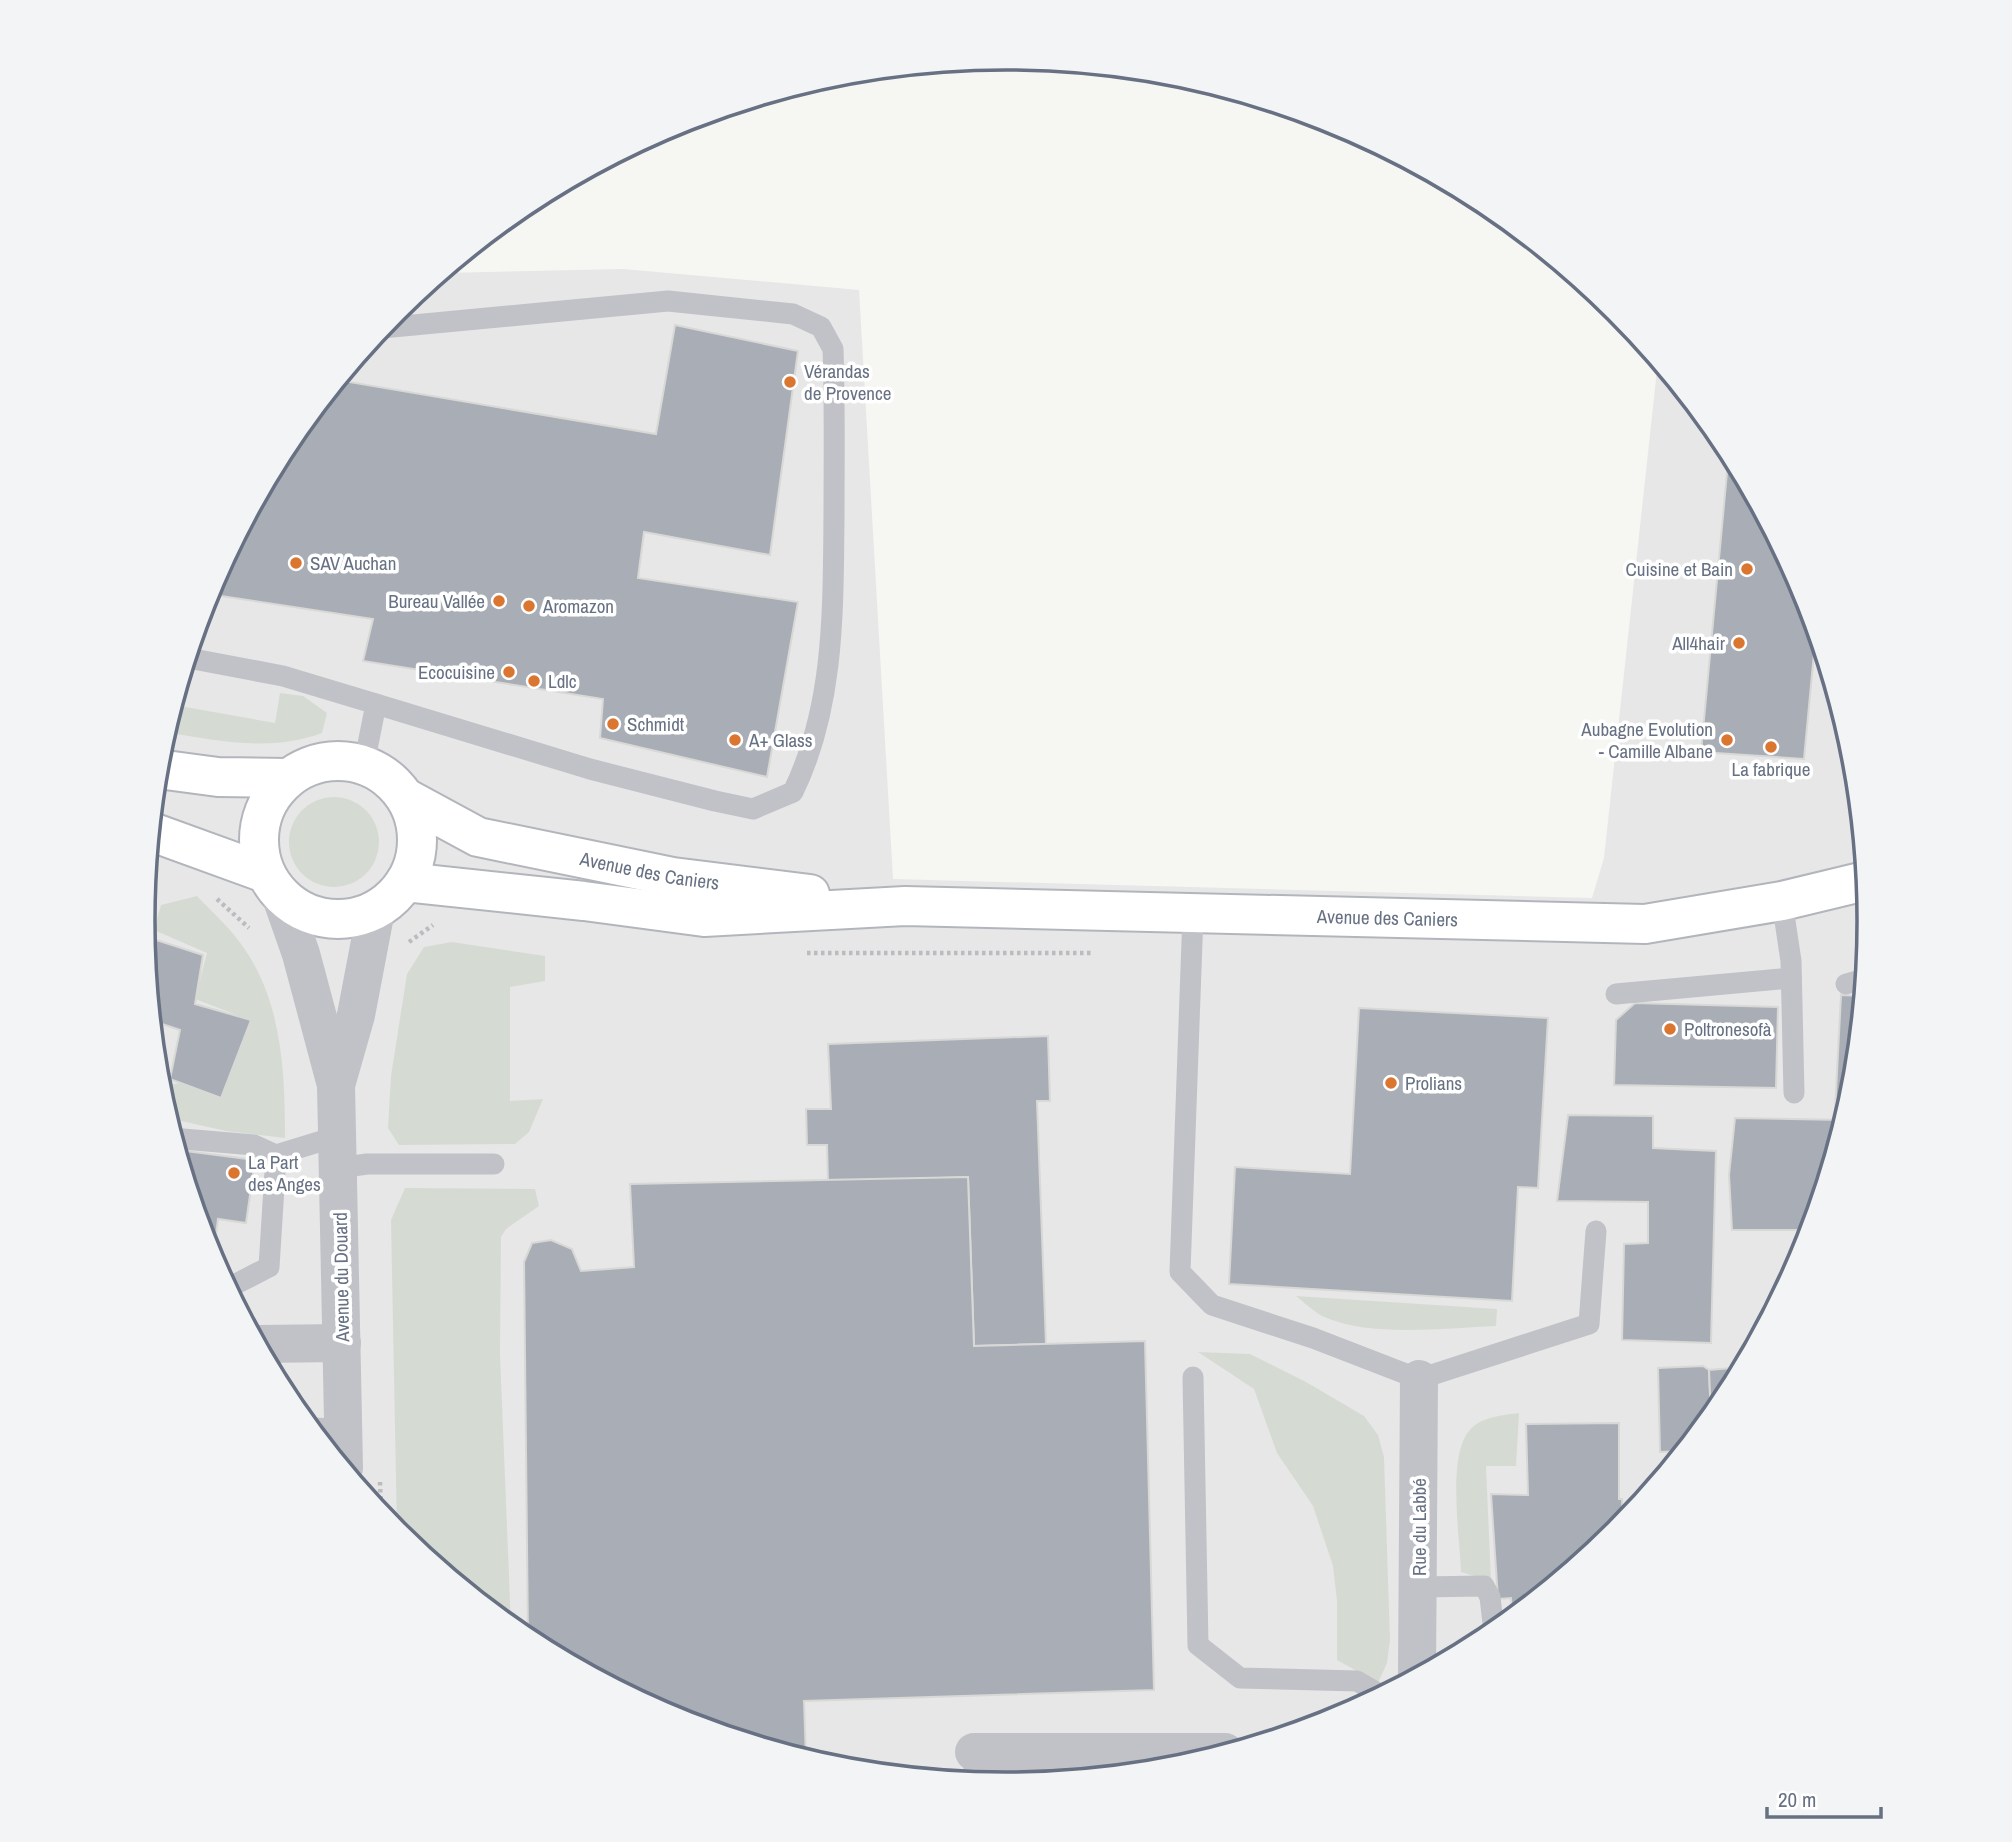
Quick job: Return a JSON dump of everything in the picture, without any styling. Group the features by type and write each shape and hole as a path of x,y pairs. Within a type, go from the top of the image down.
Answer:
{"street":[{"path":"160,835 272,884 295,907 325,919 351,918 376,910 405,883 414,862 417,841 415,819 406,798 388,778 364,764 337,760 310,764 286,778 270,798 260,822 258,848 272,884"},
{"path":"169,770 218,776 286,778"},
{"name":"Avenue des Caniers","path":"406,798 478,838 673,877 905,906"},
{"name":"Avenue des Caniers","path":"405,883 584,901 704,918 905,906 1645,924 1782,901 1856,883"},
{"name":"Avenue du Douard","path":"272,884 301,954 336,1085 342,1343 327,1429"},
{"name":"Avenue du Douard","path":"336,1085 356,1015 376,910"},
{"path":"268,1344 342,1343"},
{"name":"Rue du Labbé","path":"1417,1666 1419,1379"},
{"path":"974,1766 1178,1755"}],"lane":[{"path":"196,660 283,676 590,769 753,809 793,792 821,720 833,609 833,362 832,349 821,327 793,314 668,301 397,327"},
{"path":"364,764 376,704"},
{"path":"1782,901 1791,978 1794,1093"},
{"path":"1193,914 1180,1272 1212,1305 1313,1338 1419,1379 1589,1324 1596,1230"},
{"path":"1616,994 1791,978"},
{"path":"184,1139 254,1145 276,1155 338,1152 367,1164 494,1164"},
{"path":"237,1283 269,1267 276,1155"},
{"path":"1193,1377 1198,1645 1240,1678 1357,1681 1371,1689"},
{"path":"1419,1587 1483,1586 1490,1597 1493,1619"}],"path":[{"path":"402,952 407,943 430,925 443,924"},
{"path":"797,953 1096,953"},
{"path":"380,1479 381,1498"}],"shaded area":[{"path":"623,269 859,290 893,879 1592,898 1604,858 1657,373 1714,448 1743,496 1792,595 1812,647 1841,755 1850,810 1857,921 1855,977 1841,1087 1828,1141 1812,1195 1769,1297 1714,1394 1681,1439 1608,1523 1567,1561 1479,1629 1432,1658 1332,1707 1280,1727 1172,1756 1117,1765 1006,1772 950,1770 840,1756 786,1743 732,1727 630,1684 533,1629 488,1596 404,1523 366,1482 298,1394 269,1346 220,1247 200,1195 171,1087 162,1032 155,921 157,865 171,755 184,701 200,647 243,545 298,448 331,403 404,319 455,273"},
{"path":"280,693 303,696 327,713 322,733 283,742 244,743 176,734 183,707 275,723"},
{"path":"334,797 351,800 366,810 376,825 379,842 376,859 366,874 351,884 334,887 317,884 302,874 292,859 289,842 292,825 302,810 317,800"},
{"path":"197,896 238,940 253,962 264,985 278,1034 284,1086 285,1138 226,1131 179,1120 171,1085 180,1083 221,1098 250,1020 195,999 207,953 155,931 161,905"},
{"path":"452,942 545,956 545,981 510,987 510,1101 543,1099 529,1132 515,1144 399,1145 388,1128 391,1076 407,974 424,947"},
{"path":"405,1188 535,1189 539,1206 506,1229 501,1237 500,1354 510,1612 445,1561 397,1515 391,1220"},
{"path":"1296,1296 1497,1309 1496,1326 1430,1330 1362,1327 1322,1316"},
{"path":"1198,1352 1250,1354 1306,1382 1364,1416 1378,1435 1384,1457 1390,1640 1387,1663 1378,1683 1337,1660 1337,1601 1333,1566 1313,1506 1277,1453 1254,1389"},
{"path":"1519,1413 1516,1466 1486,1466 1491,1581 1461,1572 1456,1498 1458,1459 1462,1443 1474,1426 1492,1418"}],"building":[{"path":"675,325 798,351 770,555 644,532 638,578 798,602 767,777 600,738 603,699 363,661 373,619 220,596 269,495 298,448 348,382 656,434"},
{"path":"1727,470 1769,545 1792,595 1814,654 1804,759 1701,752"},
{"path":"156,940 203,955 195,1004 251,1020 221,1098 170,1079 180,1030 161,1024"},
{"path":"1841,995 1853,996 1850,1032 1835,1111"},
{"path":"1635,1003 1778,1007 1776,1088 1614,1085 1616,1020"},
{"path":"1359,1008 1548,1018 1538,1188 1518,1187 1512,1301 1229,1284 1235,1167 1350,1174"},
{"path":"1048,1036 1050,1101 1037,1101 1046,1344 974,1346 968,1177 828,1182 827,1145 807,1145 806,1109 831,1109 828,1044"},
{"path":"1568,1115 1653,1116 1653,1148 1716,1151 1711,1343 1622,1340 1624,1244 1648,1243 1648,1202 1557,1201"},
{"path":"1735,1118 1833,1120 1812,1195 1799,1230 1732,1230 1729,1175"},
{"path":"187,1151 255,1160 246,1223 218,1219 216,1236"},
{"path":"968,1177 974,1346 1145,1341 1154,1690 804,1701 806,1748 732,1727 680,1707 580,1658 528,1625 524,1262 532,1243 551,1240 572,1249 581,1271 634,1267 630,1184"},
{"path":"1703,1366 1709,1370 1710,1399 1671,1452 1660,1452 1658,1368"},
{"path":"1730,1368 1710,1399 1709,1370"},
{"path":"1619,1423 1619,1499 1622,1499 1622,1508 1567,1561 1511,1605 1511,1598 1498,1599 1491,1494 1528,1495 1526,1424"}],"place":[{"name":"Vérandas de Provence","path":"790,382"},
{"name":"SAV Auchan","path":"296,563"},
{"name":"Cuisine et Bain","path":"1747,569"},
{"name":"Bureau Vallée","path":"499,601"},
{"name":"Aromazon","path":"529,606"},
{"name":"All4hair","path":"1739,643"},
{"name":"Ecocuisine","path":"509,672"},
{"name":"Ldlc","path":"534,681"},
{"name":"Schmidt","path":"613,724"},
{"name":"A+ Glass","path":"735,740"},
{"name":"Aubagne Evolution - Camille Albane","path":"1727,740"},
{"name":"La fabrique","path":"1771,747"},
{"name":"Poltronesofà","path":"1670,1029"},
{"name":"Prolians","path":"1391,1083"},
{"name":"La Part des Anges","path":"234,1173"}]}
